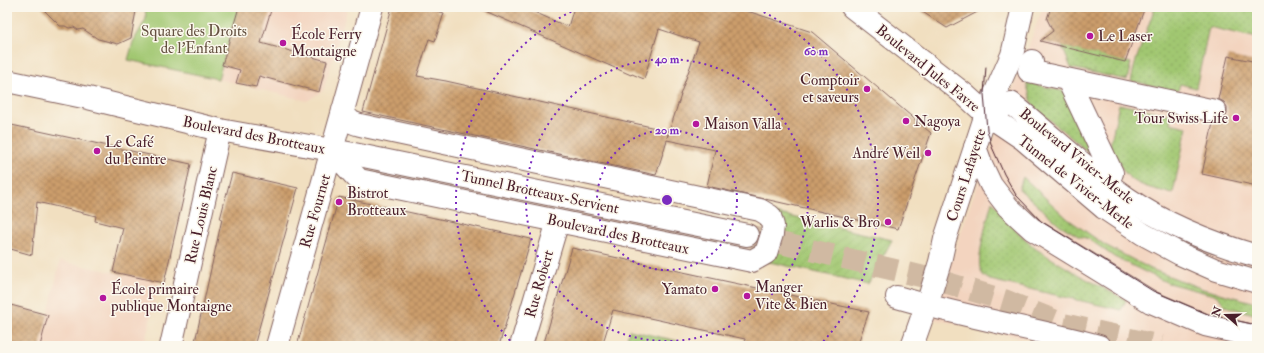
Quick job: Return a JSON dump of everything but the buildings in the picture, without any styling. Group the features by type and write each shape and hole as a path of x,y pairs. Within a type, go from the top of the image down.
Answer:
{"street":[{"name":"Rue Fournet","path":"277,346 372,7"},
{"name":"Boulevard Jules Favre","path":"852,7 964,94 986,114"},
{"name":"Cours Lafayette","path":"912,346 986,114 1012,55 1024,7"},
{"path":"1032,61 1029,71 1215,111"},
{"path":"1068,80 1112,173 1107,183"},
{"name":"Boulevard des Brotteaux","path":"7,81 88,98 220,130 332,150 359,180 752,261 766,254 770,245 773,226 770,216 760,210 369,127 349,120 345,116 343,110"},
{"name":"Boulevard Vivier-Merle","path":"986,114 1011,103 1126,198 1148,211 1213,242 1257,256"},
{"name":"Tunnel de Vivier-Merle","path":"986,114 1023,139 1104,208 1143,234 1180,254 1216,270 1257,282"},
{"name":"Rue Louis Blanc","path":"171,346 220,130"},
{"path":"975,147 991,185 1008,207 1032,230 1151,302 1205,325 1257,337"},
{"name":"Tunnel Brotteaux-Servient","path":"332,150 747,235"},
{"name":"Rue Robert","path":"521,346 558,221"},
{"path":"897,297 1064,342 1099,346"}],"shaded area":[{"name":"École Ferry Montaigne","path":"239,7 348,7 323,91 307,101 218,79"},
{"path":"1043,7 1257,7 1257,346 1061,346 932,319 972,200"},
{"name":"École primaire publique Montaigne","path":"60,261 159,282 144,346 41,346"}],"green space":[{"name":"Square des Droits de l'Enfant","path":"145,7 239,7 218,79 128,60 133,42 146,19"},
{"path":"1155,7 1257,7 1257,38 1209,27 1196,88 1180,84 1178,91 1131,81 1135,63"},
{"path":"1062,46 1131,63 1127,80 1071,68"},
{"path":"1026,82 1066,92 1099,161 1033,106"},
{"path":"1119,104 1172,115 1170,123 1187,127 1173,193 1152,189 1139,184 1127,175 1119,164 1110,146"},
{"path":"1023,177 1068,219 1105,245 1151,269 1203,289 1257,303 1257,315 1225,306 1218,296 1168,283 1114,257 1089,239 1078,236 1060,225 1019,189"},
{"path":"992,201 1016,230 1036,249 1077,274 1126,300 1121,310 990,280 984,276 980,266 981,248"},
{"path":"775,213 892,240 868,284 765,261"},
{"path":"629,330 700,346 625,346"}],"tunnel":[{"path":"747,235 941,281 1004,300 1063,324 1161,346"}],"tram line":[{"path":"986,67 984,94 987,130 992,147 1004,174 1016,195 1042,222 1153,291 1210,315 1257,325"}],"place":[{"name":"Le Laser","path":"1090,36"},
{"name":"École Ferry Montaigne","path":"283,43"},
{"name":"Comptoir et saveurs","path":"867,89"},
{"name":"Tour Swiss Life","path":"1236,118"},
{"name":"Nagoya","path":"906,121"},
{"name":"Maison Valla","path":"696,124"},
{"name":"Le Café du Peintre","path":"97,151"},
{"name":"André Weil","path":"928,153"},
{"name":"Bistrot Brotteaux","path":"339,202"},
{"name":"Warlis & Bro","path":"888,222"},
{"name":"Yamato","path":"715,289"},
{"name":"Manger Vite & Bien","path":"747,296"},
{"name":"École primaire publique Montaigne","path":"103,298"}]}
